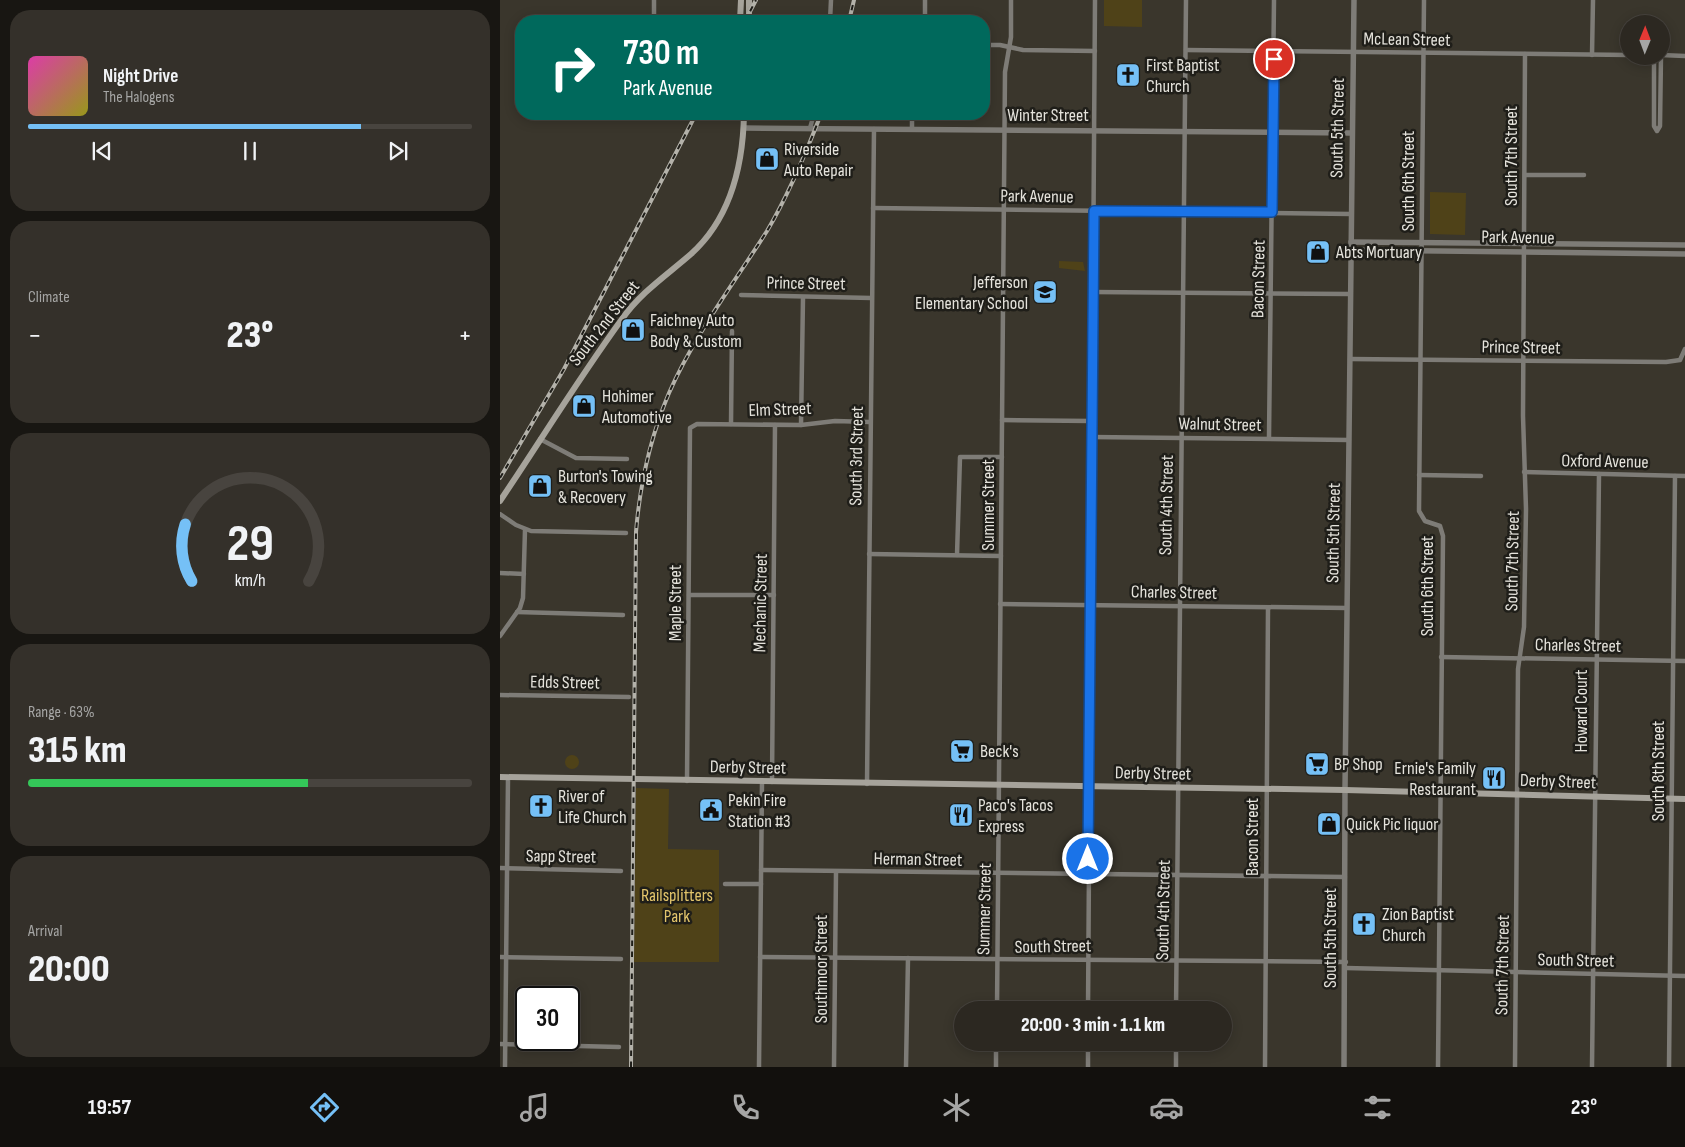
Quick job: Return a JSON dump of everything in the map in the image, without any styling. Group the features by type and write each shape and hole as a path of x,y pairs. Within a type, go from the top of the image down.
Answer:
{"main road":[{"path":"740,15 741,0"},
{"path":"749,0 749,15"},
{"name":"South 2nd Street","path":"500,501 583,373 628,311 644,292 692,253 710,233 727,205 737,179 744,120"},
{"name":"Derby Street","path":"500,778 1345,790 1685,799"}],"street":[{"path":"654,0 654,15"},
{"path":"830,15 831,0"},
{"path":"925,0 925,15"},
{"name":"Summer Street","path":"996,1001 999,873 1004,130 1008,47 1011,37 1011,0"},
{"path":"1088,1001 1095,0"},
{"name":"South 4th Street","path":"1176,1001 1186,0"},
{"name":"Bacon Street","path":"1269,438 1274,0"},
{"name":"South 5th Street","path":"1344,1067 1346,965 1345,790 1354,0"},
{"name":"South 6th Street","path":"1424,0 1420,516 1425,521 1440,526 1442,530 1438,1067"},
{"path":"1592,55 1593,0"},
{"path":"990,46 1022,50 1095,51"},
{"name":"McLean Street","path":"1186,50 1620,55"},
{"name":"South 7th Street","path":"1515,1067 1520,658 1525,617 1526,509 1523,361 1525,54"},
{"path":"1670,56 1685,56"},
{"path":"1654,65 1654,126 1657,131 1660,126 1661,65"},
{"path":"810,128 812,120"},
{"path":"912,120 912,129"},
{"name":"Winter Street","path":"744,128 1184,130 1352,133"},
{"name":"South 3rd Street","path":"867,784 874,129"},
{"path":"1525,175 1584,175"},
{"name":"Park Avenue","path":"873,208 1351,214"},
{"name":"Park Avenue","path":"1351,242 1685,245"},
{"name":"Park Avenue","path":"1351,250 1685,254"},
{"path":"1093,292 1350,294"},
{"name":"Prince Street","path":"741,295 803,298 871,298"},
{"path":"801,425 803,298"},
{"path":"730,424 732,331"},
{"name":"Prince Street","path":"1350,359 1676,362 1680,360 1685,349"},
{"path":"1002,420 1091,421"},
{"name":"Elm Street","path":"691,426 697,424 801,425 835,421 870,422"},
{"name":"Mechanic Street","path":"772,782 775,425"},
{"name":"Maple Street","path":"687,781 691,426"},
{"name":"Walnut Street","path":"1091,437 1349,440"},
{"path":"540,439 576,458 627,459"},
{"path":"957,555 960,457 1002,457"},
{"name":"Oxford Avenue","path":"1524,472 1685,476"},
{"name":"Howard Court","path":"1592,1067 1598,474"},
{"path":"1420,475 1481,476"},
{"name":"South 8th Street","path":"1669,1067 1675,476"},
{"path":"500,514 525,530 626,533"},
{"path":"500,636 517,612 523,598 525,530"},
{"path":"869,554 1001,556"},
{"path":"500,573 524,574"},
{"path":"689,595 774,595"},
{"name":"Charles Street","path":"1000,604 1347,608"},
{"name":"Bacon Street","path":"1265,1067 1268,608"},
{"path":"517,612 624,615"},
{"name":"Charles Street","path":"1441,657 1685,661"},
{"name":"Edds Street","path":"500,695 629,698"},
{"path":"506,1067 503,1044 507,957 508,778"},
{"path":"759,1067 762,782"},
{"name":"Sapp Street","path":"500,868 621,871"},
{"name":"Herman Street","path":"761,870 1345,877"},
{"name":"Southmoor Street","path":"834,1067 836,872"},
{"path":"725,884 761,884"},
{"path":"500,957 621,959"},
{"name":"South Street","path":"760,957 1266,961 1438,970 1685,976"},
{"path":"906,1067 908,958"},
{"path":"503,1044 619,1047"},
{"path":"996,1051 996,1067"},
{"path":"1088,1051 1088,1067"},
{"path":"1176,1051 1176,1067"}],"green space":[{"path":"1104,0 1142,0 1142,27 1104,26"},
{"path":"1430,192 1466,193 1465,235 1430,234"},
{"path":"1059,261 1083,262 1085,271 1059,268"},
{"path":"572,755 577,757 579,762 577,767 572,769 567,767 565,762 567,757"},
{"name":"Railsplitters Park","path":"636,788 669,789 668,849 719,850 719,962 634,962"}],"railway":[{"path":"748,15 756,0"},
{"path":"850,15 854,0"},
{"path":"500,478 564,369 693,120"},
{"path":"631,1067 636,532 643,478 656,427 679,372 702,330 767,231 783,203 819,120"}],"place":[{"name":"First Baptist Church","path":"1128,75"},
{"name":"Riverside Auto Repair","path":"767,159"},
{"name":"Abts Mortuary","path":"1318,252"},
{"name":"Jefferson Elementary School","path":"1045,292"},
{"name":"Faichney Auto Body & Custom","path":"633,330"},
{"name":"Hohimer Automotive","path":"584,406"},
{"name":"Burton's Towing & Recovery","path":"540,486"},
{"name":"Beck's","path":"962,751"},
{"name":"BP Shop","path":"1317,764"},
{"name":"Ernie's Family Restaurant","path":"1494,778"},
{"name":"River of Life Church","path":"541,806"},
{"name":"Pekin Fire Station #3","path":"711,810"},
{"name":"Paco's Tacos Express","path":"961,815"},
{"name":"Quick Pic liquor","path":"1329,824"},
{"name":"Zion Baptist Church","path":"1364,924"}],"route":[{"path":"1088,859 1094,211 1272,212 1274,59"}]}
